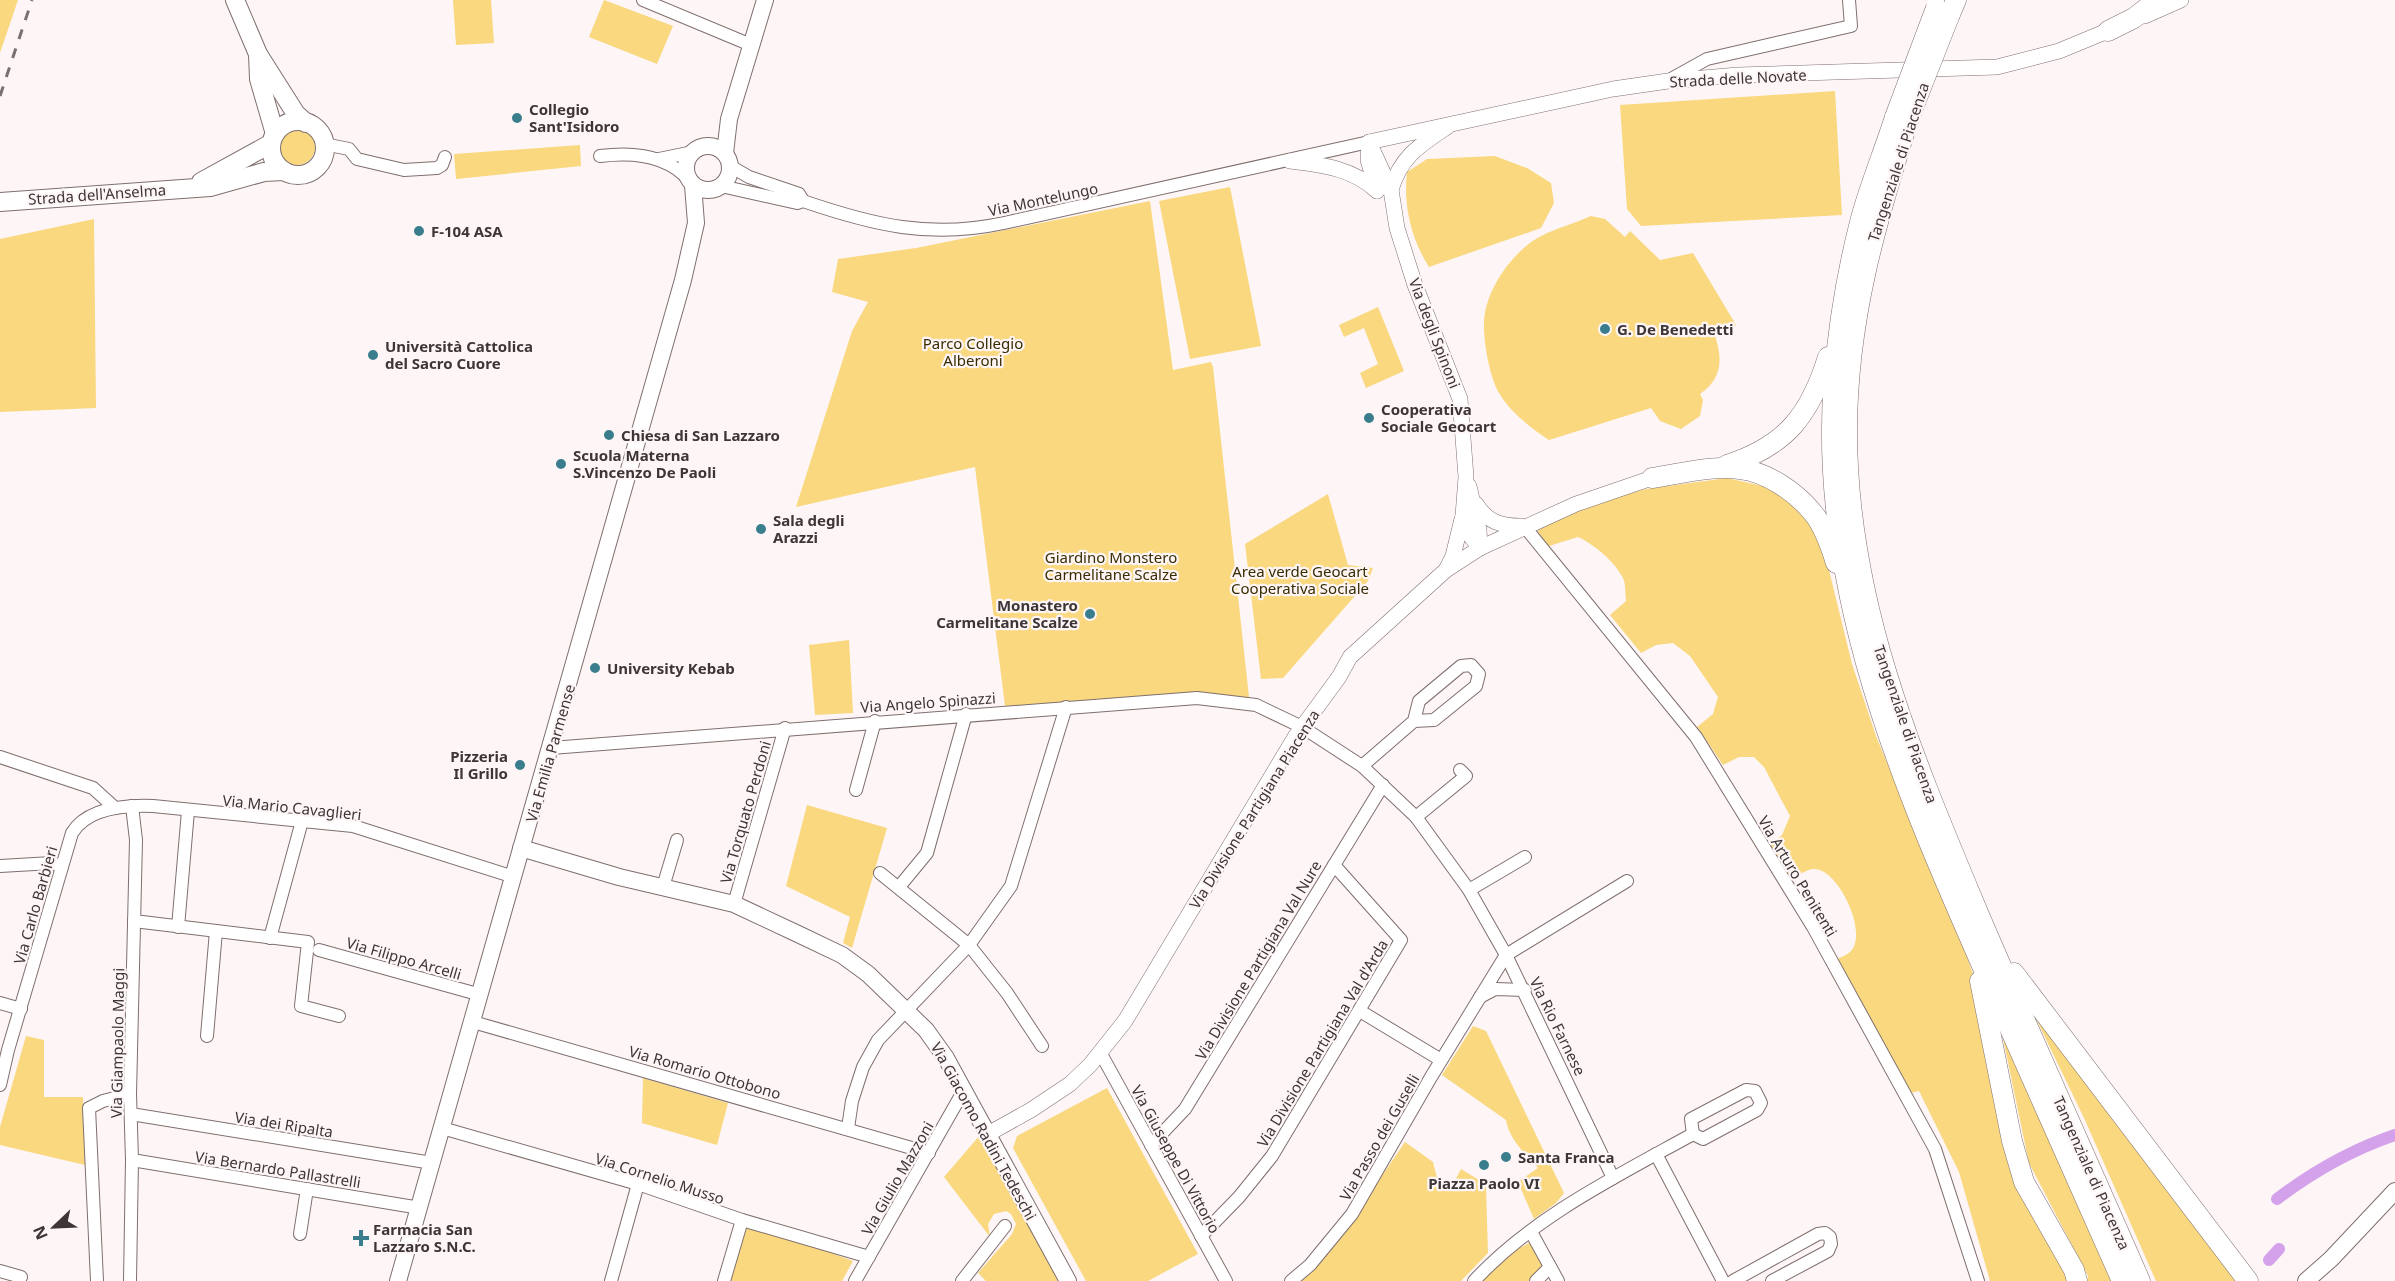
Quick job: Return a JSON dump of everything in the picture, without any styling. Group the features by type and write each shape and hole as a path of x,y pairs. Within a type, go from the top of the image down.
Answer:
{"highway":[{"path":"2108,31 2134,18 2157,0"},
{"name":"Tangenziale di Piacenza","path":"1947,4 1860,221 1844,305 1834,380 1832,436 1834,494 1850,604 1870,680 1899,769 2140,1281"},
{"name":"Tangenziale di Piacenza","path":"1902,117 1857,305 1848,400 1850,491 1865,599 1885,675 1982,943 2122,1281"},
{"path":"1716,469 1753,457 1779,441 1804,414 1817,390 1844,305"},
{"path":"1652,478 1716,469 1741,469 1770,479 1793,493 1815,514 1831,547 1850,604"},
{"path":"1982,943 2012,1140 2024,1182 2078,1281"},
{"path":"1982,943 2048,1020 2152,1152 2248,1281"}],"main road":[{"path":"235,0 258,54 290,105 306,123 315,128 324,144 321,162 313,170 298,175 284,171 272,154 272,139 259,78 258,54"},
{"name":"Via Emilia Parmense","path":"398,1281 682,284 696,224 718,188 729,177 727,160 729,119 765,0"},
{"name":"Via Emilia Parmense","path":"696,224 691,182 686,168 698,149 722,122 729,119"},
{"path":"272,139 287,124 306,123"},
{"name":"Strada dell'Anselma","path":"195,187 272,139"},
{"path":"698,149 715,147 727,160"},
{"name":"Strada dell'Anselma","path":"0,202 227,184 264,172 284,171"},
{"path":"691,182 704,190 718,188"},
{"name":"Via Giacomo Radini Tedeschi","path":"521,848 734,904 842,955 868,974 906,1010 935,1042 964,1090 1067,1281"},
{"path":"2306,1281 2331,1259 2395,1191"}],"street":[{"path":"644,0 751,45"},
{"path":"1668,81 1707,59 1851,26 1849,0"},
{"name":"Strada delle Novate","path":"1290,161 1455,121 1613,89 1668,81 1738,75 1996,67 2059,51 2181,0"},
{"path":"1290,161 1334,167 1353,173 1384,190 1412,150 1455,121"},
{"name":"Via degli Spinoni","path":"1369,141 1415,285 1460,399 1466,477 1463,516 1468,533 1480,548"},
{"path":"324,144 349,148 357,159 404,170 437,168 442,165 445,157"},
{"path":"659,159 698,149"},
{"path":"600,156 631,153 659,159 691,182"},
{"name":"Via Montelungo","path":"727,160 748,177 799,195 803,201"},
{"name":"Via Montelungo","path":"718,188 797,203 803,201 902,228 951,232 982,228 1290,161"},
{"name":"Via degli Spinoni","path":"1466,477 1473,500 1480,548"},
{"name":"Via Divisione Partigiana Piacenza","path":"988,1134 1031,1110 1070,1084 1125,1021 1302,727 1339,677 1350,657 1446,570 1480,548 1576,504 1652,478"},
{"path":"1473,500 1482,514 1494,522 1504,526 1524,526"},
{"path":"1446,570 1453,556 1463,516"},
{"name":"Via Arturo Penitenti","path":"1524,526 1696,737 1813,927 1935,1149 1978,1281"},
{"path":"1362,766 1414,721 1419,700 1461,666 1471,665 1479,674 1476,686 1434,720 1414,721"},
{"name":"Via Angelo Spinazzi","path":"551,748 785,728 1197,698 1256,705 1302,727"},
{"path":"848,1128 852,1101 863,1067 878,1040 969,945 1011,886 1066,707"},
{"path":"899,887 927,853 966,714"},
{"path":"856,790 875,722"},
{"name":"Via Rio Farnese","path":"1302,727 1362,766 1383,785 1416,818 1469,890 1525,990 1613,1178"},
{"name":"Via Torquato Perdoni","path":"734,904 785,728"},
{"path":"0,757 93,788 115,808"},
{"path":"1416,818 1466,776 1460,770"},
{"name":"Via Divisione Partigiana Val Nure","path":"1151,1146 1185,1109 1383,785"},
{"name":"Via Carlo Barbieri","path":"0,1085 62,866 76,826 92,816 115,808 132,806"},
{"name":"Via Mario Cavaglieri","path":"132,806 302,821 376,831 514,877"},
{"name":"Via Giampaolo Maggi","path":"130,1281 132,1160 130,1094 136,840 132,806"},
{"path":"178,927 188,811"},
{"path":"270,938 302,821"},
{"path":"663,887 677,840"},
{"path":"1469,890 1525,857"},
{"path":"0,866 52,863 62,866"},
{"name":"Via Divisione Partigiana Val d'Arda","path":"1201,1236 1239,1197 1272,1156 1401,940 1334,865"},
{"path":"880,873 969,945 1007,993 1042,1046"},
{"name":"Via Passo dei Guselli","path":"1291,1281 1310,1265 1352,1214 1441,1060 1506,955 1627,881"},
{"path":"134,921 308,942 302,1006 339,1016"},
{"path":"207,1036 216,931"},
{"name":"Via Filippo Arcelli","path":"319,950 481,995"},
{"path":"1479,998 1496,989 1525,990"},
{"path":"0,1003 21,1009"},
{"path":"1360,1011 1441,1060"},
{"name":"Via Romario Ottobono","path":"473,1022 929,1153"},
{"name":"Via Giuseppe Di Vittorio","path":"1100,1052 1226,1281"},
{"name":"Via Giulio Mazzoni","path":"855,1281 964,1090"},
{"path":"1746,1090 1755,1091 1761,1103 1756,1110 1703,1139 1693,1134 1691,1119 1746,1090"},
{"path":"97,1281 90,1108 103,1101 130,1094"},
{"name":"Via dei Ripalta","path":"130,1114 432,1164"},
{"name":"Via Cornelio Musso","path":"442,1128 638,1184 742,1220 869,1257"},
{"path":"1474,1281 1499,1254 1531,1232 1613,1178 1693,1134"},
{"path":"1656,1154 1723,1281"},
{"name":"Via Bernardo Pallastrelli","path":"132,1160 420,1208"},
{"path":"611,1281 638,1184"},
{"path":"300,1234 307,1189"},
{"path":"724,1281 742,1220"},
{"path":"962,1281 1005,1226"},
{"path":"1531,1232 1558,1281"},
{"path":"1733,1281 1818,1234 1825,1233 1830,1237 1831,1244 1828,1251 1772,1281"},
{"path":"1536,1281 1550,1267"},
{"path":"0,1271 21,1277"}],"green space":[{"path":"0,0 18,0 0,53"},
{"path":"453,0 491,0 494,43 456,45"},
{"path":"604,0 673,26 657,64 589,37"},
{"path":"1835,91 1842,215 1641,226 1627,209 1620,105"},
{"path":"297,129 310,134 315,147 310,160 297,165 284,160 279,147 284,134"},
{"path":"580,145 581,166 456,179 454,154"},
{"path":"1495,156 1527,168 1551,183 1554,203 1541,228 1429,267 1417,245 1407,209 1407,172 1427,159"},
{"path":"1230,187 1261,346 1190,359 1159,201"},
{"path":"1150,201 1173,370 1211,362 1213,367 1249,697 1005,706 975,467 796,507 852,331 868,302 832,292 838,259 916,248"},
{"name":"G. De Benedetti","path":"1591,216 1605,219 1625,237 1630,231 1660,260 1693,253 1736,325 1714,333 1720,359 1717,374 1708,388 1700,394 1703,400 1700,416 1681,429 1660,421 1651,408 1549,440 1515,413 1495,385 1485,342 1484,321 1490,295 1500,277 1518,253 1532,241"},
{"path":"94,219 96,408 0,412 0,239"},
{"path":"1378,307 1404,371 1366,388 1360,373 1378,364 1364,328 1344,337 1339,325"},
{"path":"1727,478 1767,487 1791,502 1812,528 1827,562 1852,664 1876,736 1965,951 1988,1017 1990,1082 2076,1281 1990,1281 1959,1172 1919,1091 1911,1093 1837,959 1850,952 1855,943 1856,931 1848,903 1841,889 1832,878 1822,871 1813,869 1791,879 1770,845 1782,835 1790,816 1764,767 1754,757 1739,757 1723,765 1697,727 1713,714 1718,697 1690,656 1673,643 1656,645 1641,653 1610,615 1626,601 1624,580 1615,566 1591,544 1578,537 1549,546 1538,532 1539,526 1598,503 1646,489"},
{"name":"Area verde Geocart Cooperativa Sociale","path":"1328,494 1348,565 1373,568 1368,581 1283,678 1261,679 1245,544"},
{"path":"849,640 853,713 815,715 809,645"},
{"path":"807,805 887,828 852,948 843,943 850,917 786,886"},
{"path":"2027,1000 2238,1281 2156,1281 2084,1118"},
{"path":"1997,1010 2116,1281 2087,1281 2088,1276 2029,1163"},
{"path":"1473,1026 1486,1031 1564,1193 1556,1203 1534,1219 1518,1182 1538,1168 1514,1140 1506,1120 1442,1075"},
{"path":"26,1036 44,1040 44,1097 83,1097 85,1165 0,1145 0,1127"},
{"path":"643,1078 728,1103 717,1145 642,1123"},
{"path":"1107,1088 1198,1254 1148,1281 1086,1281 1013,1148 1017,1136"},
{"path":"980,1135 1059,1281 986,1281 978,1273 1012,1234 1016,1224 1011,1214 1006,1211 994,1214 988,1224 990,1237 944,1177"},
{"path":"1405,1142 1433,1162 1438,1182 1450,1191 1461,1169 1479,1180 1477,1185 1486,1187 1488,1253 1461,1281 1298,1281 1353,1218"},
{"path":"742,1220 853,1261 842,1281 724,1281"},
{"path":"1531,1242 1546,1267 1532,1281 1481,1281 1503,1257"}],"waterway":[{"path":"2277,1199 2333,1162 2395,1135"},
{"path":"2269,1260 2279,1249"}],"railway":[{"path":"0,96 32,0"}],"place":[{"name":"Collegio Sant'Isidoro","path":"517,118"},
{"name":"F-104 ASA","path":"419,231"},
{"name":"G. De Benedetti","path":"1605,329"},
{"name":"Università Cattolica del Sacro Cuore","path":"373,355"},
{"name":"Cooperativa Sociale Geocart","path":"1369,418"},
{"name":"Chiesa di San Lazzaro","path":"609,435"},
{"name":"Scuola Materna S.Vincenzo De Paoli","path":"561,464"},
{"name":"Sala degli Arazzi","path":"761,529"},
{"name":"Monastero Carmelitane Scalze","path":"1090,614"},
{"name":"University Kebab","path":"595,668"},
{"name":"Pizzeria Il Grillo","path":"520,765"},
{"name":"Santa Franca","path":"1506,1157"},
{"name":"Piazza Paolo VI","path":"1484,1165"},
{"name":"Farmacia San Lazzaro S.N.C.","path":"361,1238"}],"park label":[{"name":"Parco Collegio Alberoni","path":"973,352"},
{"name":"Giardino Monstero Carmelitane Scalze","path":"1111,566"}]}
